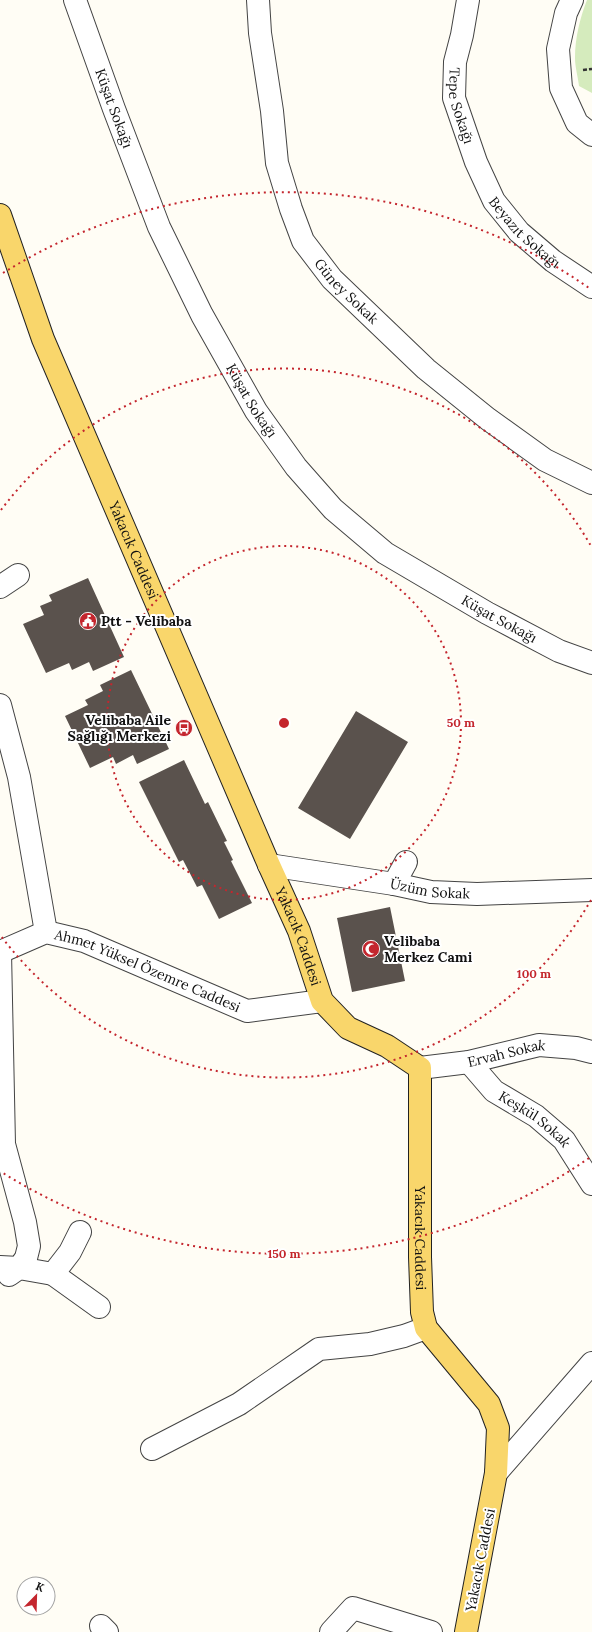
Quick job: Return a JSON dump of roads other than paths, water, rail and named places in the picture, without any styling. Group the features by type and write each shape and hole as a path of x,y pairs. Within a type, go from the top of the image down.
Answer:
{"main road":[{"name":"Yakacık Caddesi","path":"0,214 43,339 269,865 299,931 322,1001 348,1028 387,1046 420,1068 420,1257 422,1312 426,1328 488,1404 498,1428 496,1473 466,1632"}],"street":[{"name":"Küşat Sokağı","path":"75,0 159,228 202,315 256,411 296,466 333,509 385,553 494,617 559,651 592,663"},
{"name":"Güney Sokak","path":"258,0 260,34 272,112 277,163 291,210 303,240 332,279 426,369 488,419 545,460 592,483"},
{"name":"Tepe Sokağı","path":"468,0 462,35 455,62 454,98 476,162"},
{"path":"572,0 566,13 558,49 561,88 577,123 592,135"},
{"name":"Beyazıt Sokağı","path":"476,162 494,201 519,232 553,261 592,287"},
{"path":"0,587 18,575"},
{"path":"0,705 19,777 46,932"},
{"path":"394,884 406,862"},
{"name":"Üzüm Sokak","path":"269,865 394,884 431,892 477,894 592,890"},
{"name":"Ahmet Yüksel Özemre Caddesi","path":"0,952 46,932 84,941 247,1010 322,1001"},
{"path":"0,952 4,1144 30,1246 26,1258 10,1268 0,1282"},
{"name":"Ervah Sokak","path":"420,1068 469,1062 539,1045 576,1048 592,1052"},
{"name":"Keşkül Sokak","path":"469,1062 494,1091 536,1116 564,1140 592,1184"},
{"path":"53,1274 70,1252 80,1232"},
{"path":"10,1268 53,1274 99,1307"},
{"path":"152,1449 239,1404 319,1349 370,1344 404,1336 426,1328"},
{"path":"496,1473 592,1363"},
{"path":"331,1632 353,1608 431,1632"}],"place":[{"name":"Ptt - Velibaba","path":"88,621"},
{"name":"Velibaba Aile Sağlığı Merkezi","path":"184,728"},
{"name":"Velibaba Merkez Cami","path":"371,949"}]}
